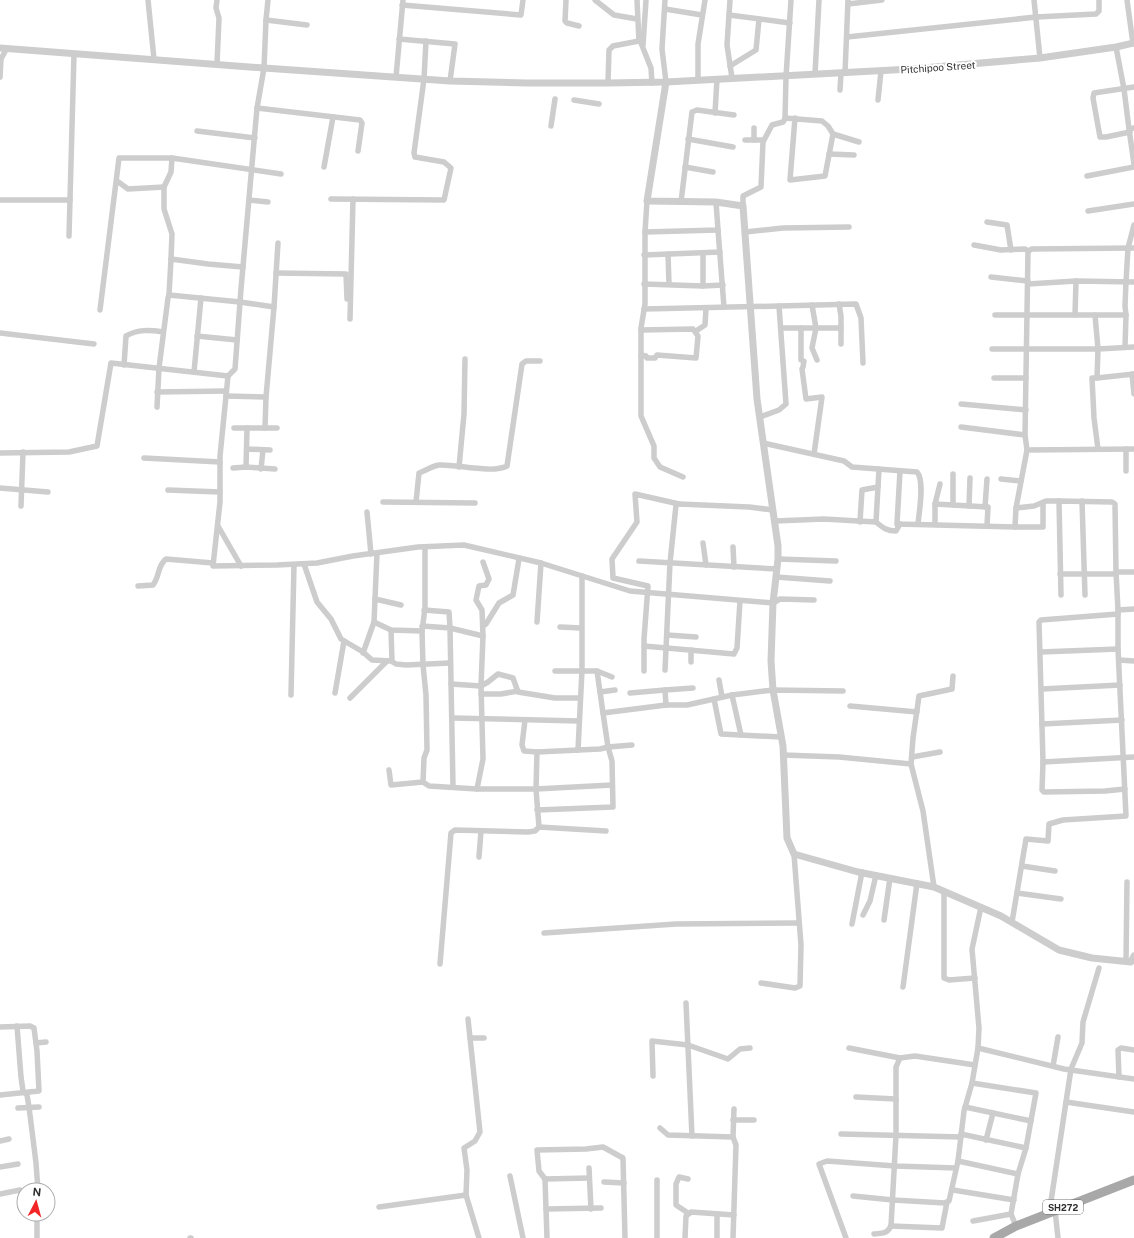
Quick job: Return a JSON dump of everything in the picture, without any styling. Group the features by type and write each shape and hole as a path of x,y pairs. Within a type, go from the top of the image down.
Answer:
{"main road":[{"name":"SH272","path":"994,1238 1016,1226 1134,1180"}],"street":[{"path":"148,0 154,59"},
{"path":"217,0 216,8 219,18 217,64"},
{"path":"213,563 220,492 220,462 226,394 228,376 235,369 257,108 264,68 268,0"},
{"path":"396,77 403,3 521,15 523,0"},
{"path":"566,0 565,21 567,23 579,26"},
{"path":"595,0 614,16 637,19"},
{"path":"637,0 637,19 641,43 651,68 652,83"},
{"path":"641,43 646,0"},
{"path":"665,0 662,49 666,82 647,201 645,232 644,309 641,330 641,416 654,446 654,458 660,467 683,477"},
{"path":"698,80 698,44 705,0"},
{"path":"730,0 727,45 732,78"},
{"path":"761,983 795,988 800,986 801,945 798,923 794,854 787,838 783,755 773,690 771,661 773,602 778,558 775,521 760,417 750,306 743,196 761,187 763,140 772,125 785,121 791,0"},
{"path":"816,74 819,0"},
{"path":"840,90 847,37 848,2 882,0"},
{"path":"1034,0 1040,58"},
{"path":"847,37 1036,17 1096,14 1099,12 1099,0"},
{"path":"1127,0 1133,43"},
{"path":"665,9 702,15"},
{"path":"728,15 790,23"},
{"path":"730,66 756,50 759,19"},
{"path":"266,20 308,25"},
{"path":"399,39 455,44 450,81"},
{"path":"331,199 444,200 450,168 444,162 415,157 414,154 424,79 426,41"},
{"path":"608,83 609,50 613,46 641,43"},
{"name":"Pitchipoo Street","path":"4,48 450,81 526,83 652,83 881,71 1040,58 1116,47 1133,43"},
{"path":"1087,176 1134,165 1131,130 1116,47"},
{"path":"0,77 1,59 4,48"},
{"path":"68,236 74,54"},
{"path":"878,100 881,71"},
{"path":"715,113 717,79"},
{"path":"1131,130 1106,137 1100,137 1093,98 1094,93 1134,87"},
{"path":"551,126 554,99"},
{"path":"574,100 599,104"},
{"path":"257,108 362,121 358,151"},
{"path":"681,202 692,112 697,110 734,115"},
{"path":"324,167 333,117"},
{"path":"785,118 822,121 828,126 833,134 860,142"},
{"path":"795,118 790,180 824,176 833,134"},
{"path":"754,128 754,140"},
{"path":"197,131 255,138"},
{"path":"688,139 733,147"},
{"path":"745,140 763,140"},
{"path":"829,154 854,155"},
{"path":"100,310 120,158 172,158 280,174"},
{"path":"157,407 163,332 168,298 170,295 172,234 164,210 164,187 171,172 172,158"},
{"path":"685,167 713,172"},
{"path":"117,181 128,189 164,187"},
{"path":"350,319 353,199"},
{"path":"0,200 70,200"},
{"path":"249,200 268,202"},
{"path":"647,201 716,202 743,206"},
{"path":"716,202 724,307"},
{"path":"1088,211 1134,204"},
{"path":"986,222 1007,225 1011,250"},
{"path":"1125,347 1126,315 1124,306 1134,225"},
{"path":"745,232 783,228 849,227"},
{"path":"645,232 718,230"},
{"path":"265,428 278,243"},
{"path":"974,245 1001,250 1025,249 1028,251 1032,249 1131,248"},
{"path":"1015,527 1016,508 1027,450 1025,435 1028,251"},
{"path":"644,255 720,252"},
{"path":"703,253 703,286"},
{"path":"668,254 669,284"},
{"path":"171,259 243,267"},
{"path":"276,273 346,274 347,310"},
{"path":"991,277 1028,282 1134,282"},
{"path":"1075,315 1076,281"},
{"path":"644,284 703,286 722,285"},
{"path":"170,295 240,302 274,308"},
{"path":"194,372 201,298"},
{"path":"839,304 841,316 841,344"},
{"path":"644,309 856,304 861,318 863,363"},
{"path":"812,305 816,328 812,348 816,360"},
{"path":"760,417 780,410 786,404 779,306"},
{"path":"696,331 705,325 706,308"},
{"path":"995,315 1126,315"},
{"path":"1095,315 1098,348 1098,378"},
{"path":"781,328 841,328"},
{"path":"801,328 800,347 801,360 804,361 804,367 802,369 806,399 822,397 814,454"},
{"path":"641,330 693,329 696,331"},
{"path":"124,364 126,336 133,332 148,330 163,332"},
{"path":"641,355 651,359 655,358 657,355 696,358 698,336 696,331"},
{"path":"0,333 94,344"},
{"path":"197,336 237,340"},
{"path":"800,347 812,348"},
{"path":"992,349 1134,347"},
{"path":"459,467 464,414 465,359"},
{"path":"416,502 419,473 438,465 503,468 507,466 522,364 526,360 540,361"},
{"path":"0,453 69,452 97,446 111,363 228,376"},
{"path":"1098,449 1094,418 1092,378 1133,374 1134,394"},
{"path":"994,378 1026,378"},
{"path":"157,392 266,397"},
{"path":"961,404 1026,410"},
{"path":"234,428 277,428"},
{"path":"246,467 247,428"},
{"path":"961,428 1025,435"},
{"path":"763,443 844,461 852,467 917,472 920,476 918,524"},
{"path":"247,449 270,450"},
{"path":"1126,449 1126,472"},
{"path":"1027,450 1134,449"},
{"path":"261,469 263,450"},
{"path":"21,506 23,452"},
{"path":"144,458 220,462"},
{"path":"233,468 246,467 275,469"},
{"path":"876,522 879,469"},
{"path":"900,471 897,524 1015,527 1043,526 1043,503"},
{"path":"953,474 953,505"},
{"path":"969,506 970,478"},
{"path":"985,507 987,479"},
{"path":"1002,479 1021,481"},
{"path":"935,524 935,504 940,484"},
{"path":"860,522 862,490 878,487"},
{"path":"0,488 48,492"},
{"path":"168,490 220,492"},
{"path":"644,671 648,586 614,578 612,559 637,522 636,494 679,504 750,507 773,510"},
{"path":"1012,922 1026,839 1048,841 1049,824 1063,820 1126,816 1118,649 1115,504 1112,502 1046,501 1043,503 1016,508"},
{"path":"1059,501 1061,595"},
{"path":"1082,501 1085,595"},
{"path":"383,502 475,503"},
{"path":"665,670 670,563 675,510 676,505 679,504"},
{"path":"935,504 988,507 987,526"},
{"path":"363,653 374,622 375,599 374,553 367,512"},
{"path":"775,521 824,519 876,522 889,531 896,531 900,524"},
{"path":"217,525 241,566"},
{"path":"703,543 706,565"},
{"path":"138,586 153,585 157,581 161,563 166,559 213,563 213,566 304,564 374,553 425,547 464,545 541,563 630,591 740,601 773,602 780,599 814,600"},
{"path":"424,782 424,758 427,750 426,695 423,665 422,628 424,610 425,547"},
{"path":"733,547 734,567"},
{"path":"778,558 836,561"},
{"path":"483,626 486,624 499,603 513,595 519,559"},
{"path":"639,561 734,567 830,581"},
{"path":"477,789 483,759 481,686 483,626 482,610 476,600 479,586 486,585 489,579 483,562"},
{"path":"537,622 541,563"},
{"path":"291,695 294,564"},
{"path":"304,564 317,602 331,619 341,639 372,660 390,661 396,664 406,665 450,663"},
{"path":"1060,574 1134,572"},
{"path":"578,750 582,670 582,576"},
{"path":"375,599 402,605"},
{"path":"644,646 734,654 737,648 740,601"},
{"path":"1124,789 1105,791 1044,792 1042,790 1042,689 1041,652 1038,626 1041,620 1134,609"},
{"path":"424,610 450,612 453,787"},
{"path":"374,622 391,630 450,628 482,636"},
{"path":"560,627 581,628"},
{"path":"350,698 390,661 391,630"},
{"path":"667,635 696,637"},
{"path":"334,693 344,641"},
{"path":"1041,652 1118,649"},
{"path":"691,650 691,662"},
{"path":"1119,660 1134,661"},
{"path":"555,671 597,671 612,677"},
{"path":"537,810 614,808 612,761 608,747 597,671"},
{"path":"451,684 481,686 498,674 513,678 518,691"},
{"path":"934,887 922,811 911,764 913,738 920,696 952,689 952,676"},
{"path":"719,680 722,698"},
{"path":"1042,689 1120,686"},
{"path":"630,693 693,688"},
{"path":"600,692 615,690"},
{"path":"665,690 666,705"},
{"path":"603,713 666,705 687,705 732,695 773,690 843,692"},
{"path":"481,694 501,694 518,691 555,698 580,698"},
{"path":"732,695 741,735"},
{"path":"714,699 721,734 781,738"},
{"path":"850,706 917,712"},
{"path":"452,718 579,721"},
{"path":"525,720 522,745 524,751 537,752 600,749 632,744"},
{"path":"1042,724 1122,720"},
{"path":"537,752 536,789 539,827"},
{"path":"912,757 940,752"},
{"path":"783,755 839,756 911,764"},
{"path":"1043,762 1134,757"},
{"path":"389,770 391,785 424,782 429,786 477,789 536,789 612,785"},
{"path":"440,964 451,833 455,830 534,832 539,827 606,831"},
{"path":"478,857 481,831"},
{"path":"794,854 862,872 934,887 1012,922 1059,950 1092,958 1131,962 1134,956"},
{"path":"1022,866 1055,871"},
{"path":"852,924 862,872"},
{"path":"863,915 870,901 876,875"},
{"path":"884,920 890,878"},
{"path":"1126,961 1127,882"},
{"path":"903,987 917,883"},
{"path":"944,891 944,978 950,980 975,978"},
{"path":"1017,893 1061,899"},
{"path":"891,1226 942,1228 958,1161 965,1107 972,1084 978,1048 979,1028 972,949 981,907"},
{"path":"544,933 676,924 798,923"},
{"path":"1058,1238 1055,1210 1051,1201 1071,1069 1082,1043 1083,1022 1099,968"},
{"path":"686,1003 692,1136"},
{"path":"468,1019 480,1132 475,1141 464,1148 467,1170 466,1195 480,1238"},
{"path":"17,1026 21,1077 25,1093 28,1098 37,1182"},
{"path":"0,1027 30,1026 34,1028 38,1090 25,1093 0,1095"},
{"path":"1053,1066 1058,1037"},
{"path":"470,1038 484,1038"},
{"path":"653,1076 652,1041 688,1045 728,1059 740,1049 750,1048"},
{"path":"36,1043 46,1042"},
{"path":"849,1048 900,1058 915,1056 975,1065"},
{"path":"978,1048 1053,1066 1134,1079"},
{"path":"1118,1077 1118,1050 1121,1048 1134,1050"},
{"path":"874,1234 886,1233 889,1231 891,1226 896,1136 896,1067 900,1058"},
{"path":"972,1084 1036,1093 1026,1148 1018,1174 1011,1214 1016,1226"},
{"path":"856,1096 896,1099"},
{"path":"1066,1102 1134,1112"},
{"path":"18,1108 39,1106"},
{"path":"965,1107 1031,1121"},
{"path":"733,1238 736,1145 732,1137 734,1109"},
{"path":"986,1140 993,1113"},
{"path":"733,1120 754,1120"},
{"path":"660,1128 668,1136 732,1137"},
{"path":"841,1134 896,1136 961,1135 1026,1148"},
{"path":"0,1141 9,1139"},
{"path":"547,1238 545,1179 539,1171 537,1150 586,1149 603,1147 623,1158 625,1238"},
{"path":"846,1238 819,1164 827,1161 895,1166 956,1168"},
{"path":"958,1161 1018,1174"},
{"path":"0,1167 18,1164"},
{"path":"589,1168 591,1209"},
{"path":"510,1176 524,1238"},
{"path":"688,1179 679,1177 676,1184 676,1205 688,1213 734,1215"},
{"path":"545,1179 589,1178"},
{"path":"657,1180 657,1238"},
{"path":"604,1182 624,1183"},
{"path":"952,1190 1014,1200"},
{"path":"0,1194 16,1191"},
{"path":"379,1208 466,1195"},
{"path":"853,1196 893,1200 947,1202"},
{"path":"546,1210 601,1208"},
{"path":"685,1238 686,1216 688,1213"},
{"path":"717,1214 717,1238"},
{"path":"973,1221 1011,1214"},
{"path":"37,1222 37,1238"}]}
